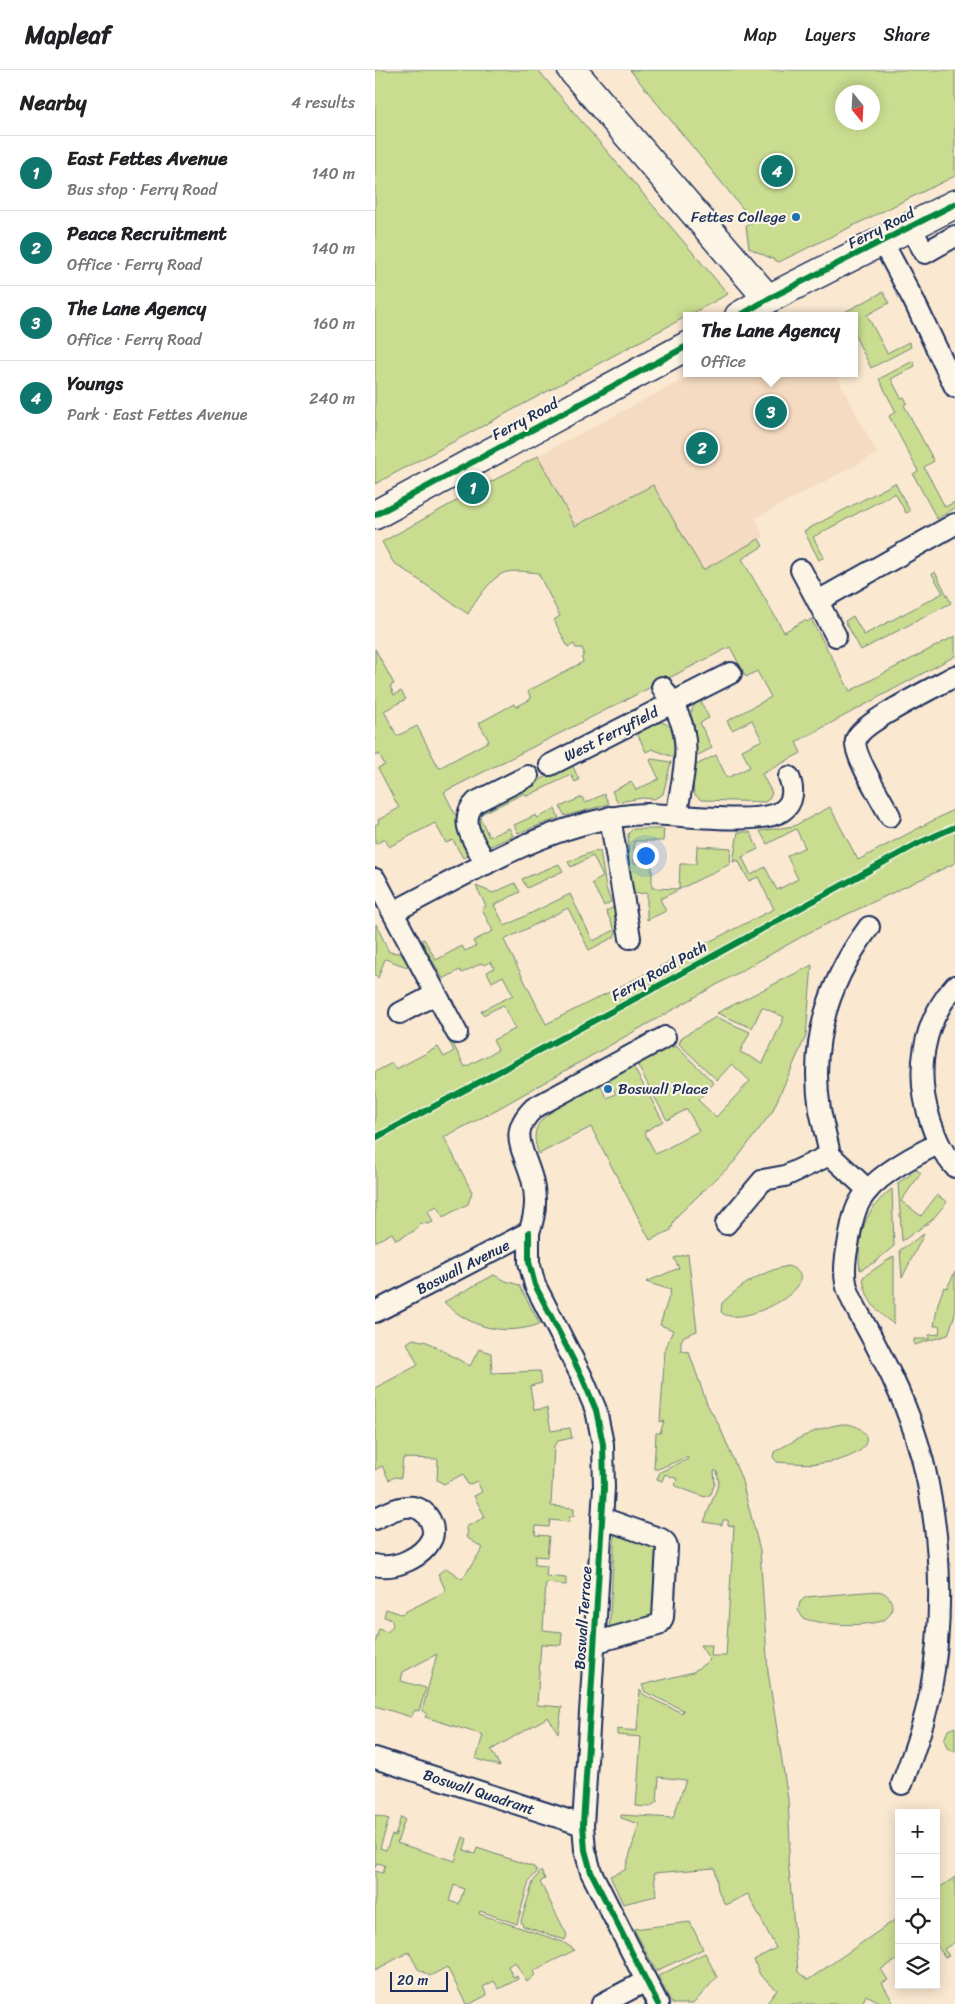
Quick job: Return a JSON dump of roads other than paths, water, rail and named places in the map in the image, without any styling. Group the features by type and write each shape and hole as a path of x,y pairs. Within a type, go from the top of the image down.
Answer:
{"main road":[{"path":"572,70 768,299"},
{"name":"Ferry Road","path":"746,312 955,204"},
{"name":"Ferry Road","path":"375,515 683,348"}],"street":[{"path":"911,228 925,253 955,236"},
{"path":"882,241 914,301 955,386"},
{"path":"818,602 955,524"},
{"path":"801,570 836,636"},
{"name":"West Ferryfield","path":"550,765 667,695 731,673"},
{"path":"890,816 857,754 855,740 861,730 955,676"},
{"name":"West Ferryfield","path":"667,695 681,723 685,743 677,814"},
{"path":"486,864 468,828 467,815 470,808 476,802 528,776"},
{"path":"393,912 486,864 554,834 610,817 677,814 751,818 774,815 782,811 791,800 793,788 789,777"},
{"path":"610,817 631,938"},
{"path":"375,879 457,1033"},
{"path":"868,1190 830,1155 820,1109 818,1071 819,1036 827,1007 853,948 869,927"},
{"path":"955,986 940,1006 931,1023 922,1060 923,1094 938,1144 955,1167"},
{"path":"400,1013 436,994"},
{"path":"529,1232 535,1216 535,1195 532,1178 521,1151 519,1138 521,1125 528,1114 535,1108 665,1037"},
{"path":"901,1784 921,1730 930,1696 936,1655 939,1576 933,1511 918,1446 893,1379 852,1302 846,1283 847,1249 851,1228 861,1199 868,1190 913,1156 938,1144"},
{"path":"726,1224 763,1180 785,1176 830,1155"},
{"name":"Boswall Avenue","path":"375,1312 529,1232"},
{"name":"Boswall Terrace","path":"529,1232 529,1262 535,1285 590,1394 600,1426 605,1461 583,1825 585,1850 591,1872 658,2004"},
{"path":"375,1519 394,1509 412,1506 425,1513 434,1529 432,1538 416,1556 392,1566 375,1565"},
{"name":"Boswall Terrace","path":"593,1643 658,1625 663,1617 667,1547 665,1542 602,1518"},
{"name":"Boswall Quadrant","path":"375,1758 583,1825"},
{"path":"602,2004 646,1981"}],"place":[{"name":"Youngs","path":"777,171"},
{"name":"Fettes College","path":"796,217"},
{"name":"The Lane Agency","path":"771,412"},
{"name":"Peace Recruitment","path":"702,448"},
{"name":"East Fettes Avenue","path":"473,488"},
{"name":"Boswall Place","path":"608,1089"}]}
